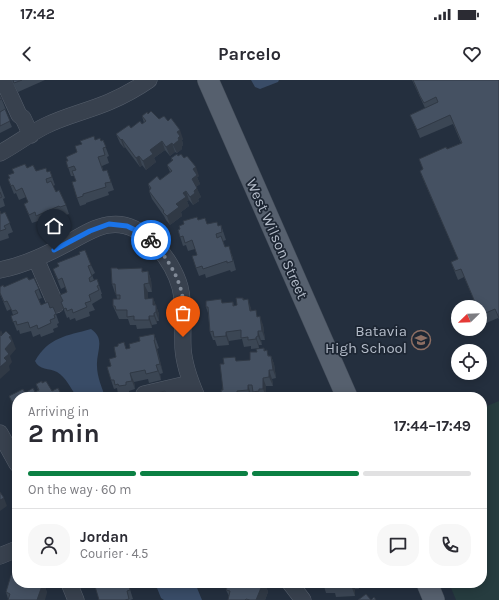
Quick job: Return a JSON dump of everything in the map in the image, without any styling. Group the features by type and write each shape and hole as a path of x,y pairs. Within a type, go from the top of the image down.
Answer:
{"main road":[{"name":"West Wilson Street","path":"208,80 345,392"},
{"path":"429,588 434,600"}],"street":[{"path":"3,80 19,115 23,118 31,135"},
{"path":"0,153 44,126 108,103 136,89 149,80"},
{"path":"0,270 36,259 90,231 109,224 127,226 147,236 161,252 174,273 180,286 183,300 183,350 186,367 194,390 169,392"},
{"path":"36,259 56,305"},
{"path":"0,433 12,455"},
{"path":"0,556 12,551"},
{"path":"71,588 76,600"},
{"path":"294,588 303,600"}],"green space":[{"path":"499,401 499,600 456,600 451,588 487,588 487,406"}],"water":[{"path":"251,80 279,80 278,82 260,89 255,87"},
{"path":"91,329 96,333 99,341 97,370 103,392 74,392 60,374 37,364 35,361 46,347 52,342 66,336"},
{"path":"157,588 197,588 202,600 164,600 161,598"}],"building":[{"path":"13,80 22,80 14,83"},
{"path":"413,80 499,80 499,318 495,309 487,312 487,300 474,300 461,269 455,271 451,262 458,259 420,171 423,169 419,159 446,147 447,149 462,143 450,115 417,130 410,115 438,102 436,97 424,103"},
{"path":"5,109 10,121 0,126 0,112"},
{"path":"151,111 159,119 164,116 168,121 171,118 180,130 177,132 180,136 178,138 179,140 173,145 172,143 166,147 162,141 150,150 153,154 143,161 139,156 136,158 122,139 121,140 116,134 129,125 131,128 140,121 142,124 146,121 142,116"},
{"path":"94,136 95,140 100,138 101,141 103,140 106,147 103,148 105,155 98,157 103,171 107,170 111,182 105,183 106,187 83,194 83,196 77,198 72,182 76,181 72,171 76,170 74,166 68,168 66,161 68,161 66,157 77,152 75,146 82,144 80,141"},
{"path":"177,154 178,156 181,154 184,158 187,156 196,167 193,169 197,175 192,179 197,188 194,191 195,193 190,197 186,191 183,193 186,197 176,204 179,207 167,216 149,191 151,188 148,184 157,176 160,180 172,171 167,165 173,160 171,158"},
{"path":"25,164 27,168 33,165 36,171 46,168 47,172 50,171 52,177 46,179 47,183 51,181 56,192 59,190 66,205 59,206 36,216 35,212 29,215 24,204 28,202 22,188 16,191 13,185 11,186 8,179 10,178 8,175 14,173 12,169"},
{"path":"0,211 1,214 5,212 10,223 4,226 6,229 0,231"},
{"path":"197,217 198,220 205,218 207,224 217,222 218,226 221,225 222,232 216,234 217,238 221,236 225,247 229,246 233,261 227,263 227,261 203,269 202,266 196,268 192,256 197,255 192,240 185,243 183,236 180,237 178,230 180,229 179,226 184,224 183,221"},
{"path":"85,250 91,265 88,266 92,276 89,278 90,282 97,279 99,285 97,286 99,290 89,295 91,301 85,303 87,307 73,313 72,309 67,311 66,308 64,309 61,302 63,301 60,295 67,292 62,278 58,280 53,269 59,266 57,263 80,254 79,252"},
{"path":"111,268 142,268 142,272 148,271 149,283 144,284 145,299 153,298 153,305 156,305 156,312 154,313 154,316 149,316 149,320 134,320 134,316 127,317 127,310 116,310 115,306 113,306 113,299 120,299 120,295 116,295 115,284 112,284"},
{"path":"27,277 29,280 34,278 39,289 35,291 41,305 48,302 50,308 53,307 56,314 54,315 55,318 50,320 51,323 38,329 37,325 30,328 28,322 17,325 16,321 13,322 11,316 18,313 16,310 12,311 7,301 4,302 0,293 0,287 3,285 4,287"},
{"path":"236,298 243,298 243,300 248,299 250,311 256,310 257,317 260,316 262,331 258,331 258,336 256,339 248,340 248,337 241,338 241,330 226,332 226,336 214,337 213,331 210,332 208,307 206,307 206,301 221,299 222,303 233,302 233,306 237,305"},
{"path":"6,331 11,336 9,337 12,341 5,349 9,354 4,358 7,361 0,367 0,334 1,336"},
{"path":"154,334 160,364 156,365 158,371 146,374 145,370 130,373 132,381 126,382 126,385 115,385 114,380 111,380 107,367 111,366 109,359 116,357 114,347 124,342 126,349 130,348 129,344 140,341 139,337"},
{"path":"264,348 264,351 267,350 268,356 271,356 273,370 269,370 269,377 263,378 263,389 253,392 252,385 248,385 248,390 221,392 221,390 223,390 220,364 224,364 223,358 235,357 236,361 250,360 250,352 257,352 256,349"},
{"path":"46,381 52,391 58,388 60,392 35,392 39,390 36,384"},
{"path":"33,388 35,392 27,392"},
{"path":"23,389 24,392 17,392"},
{"path":"12,394 12,402 9,396"},
{"path":"0,492 4,498 0,500"},
{"path":"11,575 12,588 41,588 37,600 8,600 10,594 6,592"},
{"path":"95,588 129,588 130,590 127,591 129,599 99,600"},
{"path":"227,588 261,588 256,600 228,600 230,591 226,590"},
{"path":"366,594 371,600 358,600"}],"way so far":[{"path":"151,240 161,252 180,286 183,300 183,337"}],"place":[{"name":"Batavia High School","path":"421,340"}],"route":[{"path":"54,250 90,231 109,224 127,226 147,236 151,240"}]}
